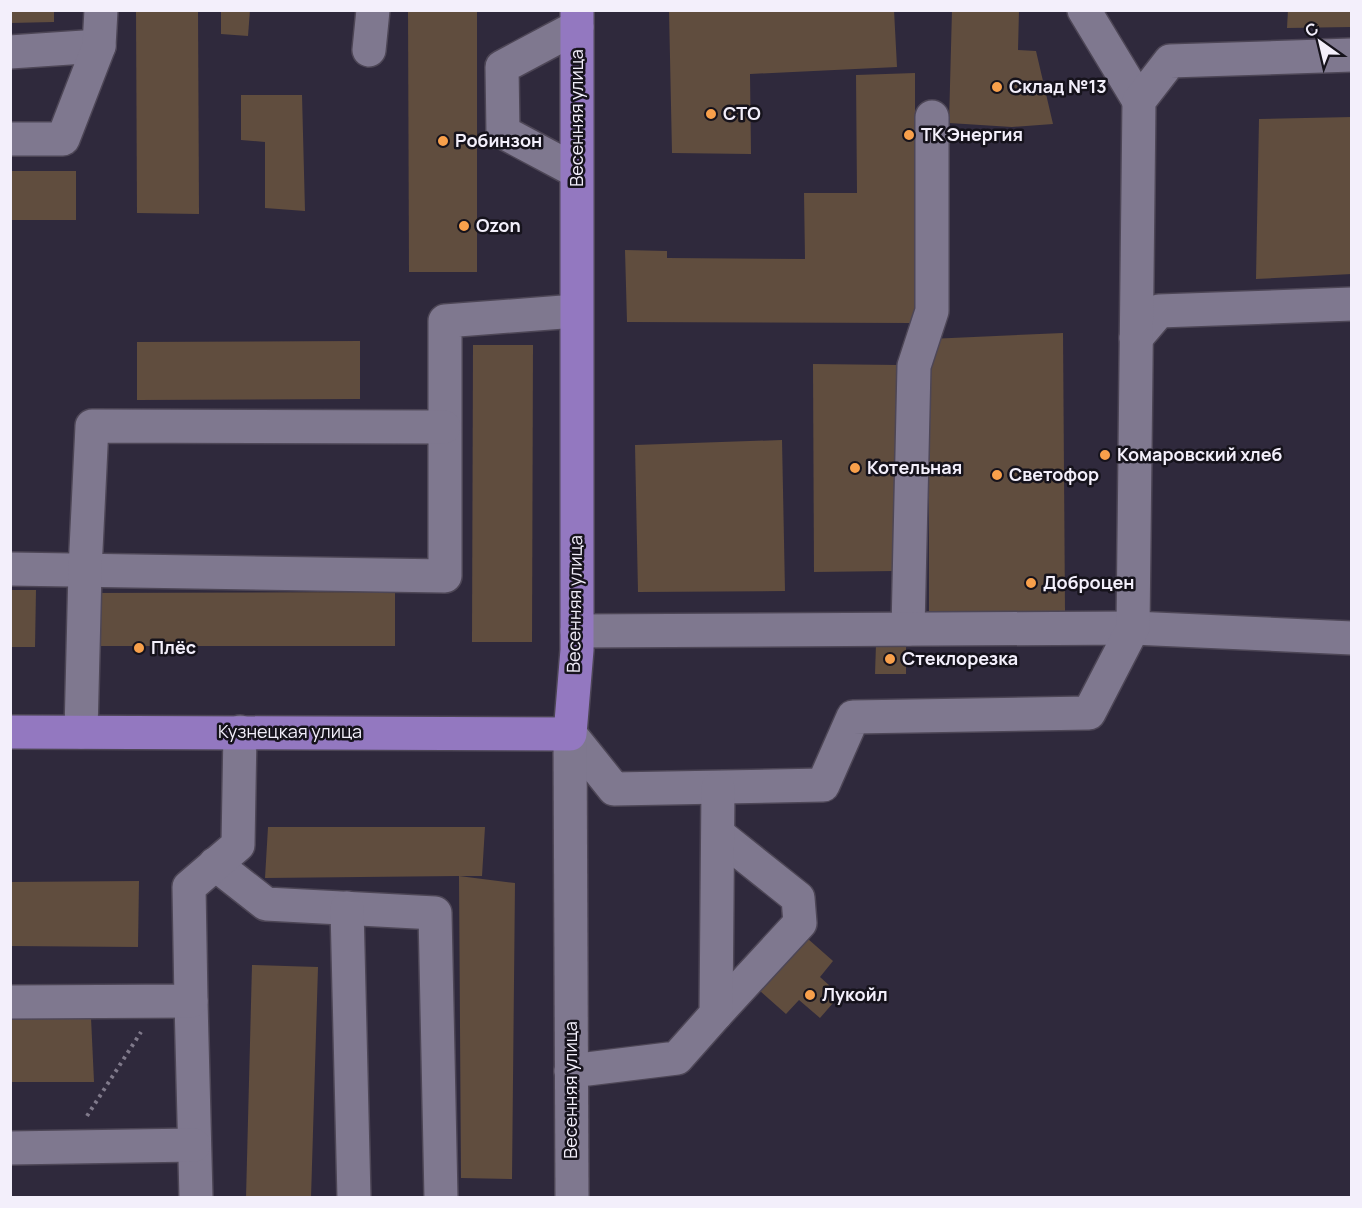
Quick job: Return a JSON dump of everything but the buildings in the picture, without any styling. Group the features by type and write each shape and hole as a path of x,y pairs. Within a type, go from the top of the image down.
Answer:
{"main road":[{"name":"Весенняя улица","path":"570,734 577,631 577,19"},
{"name":"Кузнецкая улица","path":"10,732 570,734"}],"street":[{"path":"10,139 63,139 99,45 101,10"},
{"path":"369,50 373,10"},
{"path":"570,734 614,789 823,785 853,717 1089,713 1133,628 1139,101 1084,10"},
{"path":"576,171 503,132 502,67 577,19"},
{"path":"10,52 99,45"},
{"path":"1139,101 1170,62 1352,55"},
{"path":"909,629 914,366 932,311 932,117"},
{"path":"1136,338 1159,311 1352,304"},
{"path":"10,569 445,576 445,321 576,311"},
{"path":"81,732 85,570 92,426 444,427"},
{"path":"577,631 1133,628 1352,638"},
{"path":"196,1197 195,1145 176,1001 189,887 238,845 240,732"},
{"name":"Весенняя улица","path":"570,734 572,1197"},
{"path":"716,1014 718,788"},
{"path":"571,1071 677,1058 800,924 798,898 719,835"},
{"path":"215,864 266,904 435,912 441,1197"},
{"path":"347,908 354,1197"},
{"path":"10,1002 176,1001"},
{"path":"10,1148 195,1145"}],"path":[{"path":"67,1147 176,1001"}],"place":[{"name":"Склад №13","path":"997,87"},
{"name":"СТО","path":"711,114"},
{"name":"ТК Энергия","path":"909,135"},
{"name":"Робинзон","path":"443,141"},
{"name":"Ozon","path":"464,226"},
{"name":"Комаровский хлеб","path":"1105,455"},
{"name":"Котельная","path":"855,468"},
{"name":"Светофор","path":"997,475"},
{"name":"Доброцен","path":"1031,583"},
{"name":"Плёс","path":"139,648"},
{"name":"Стеклорезка","path":"890,659"},
{"name":"Лукойл","path":"810,995"}]}
